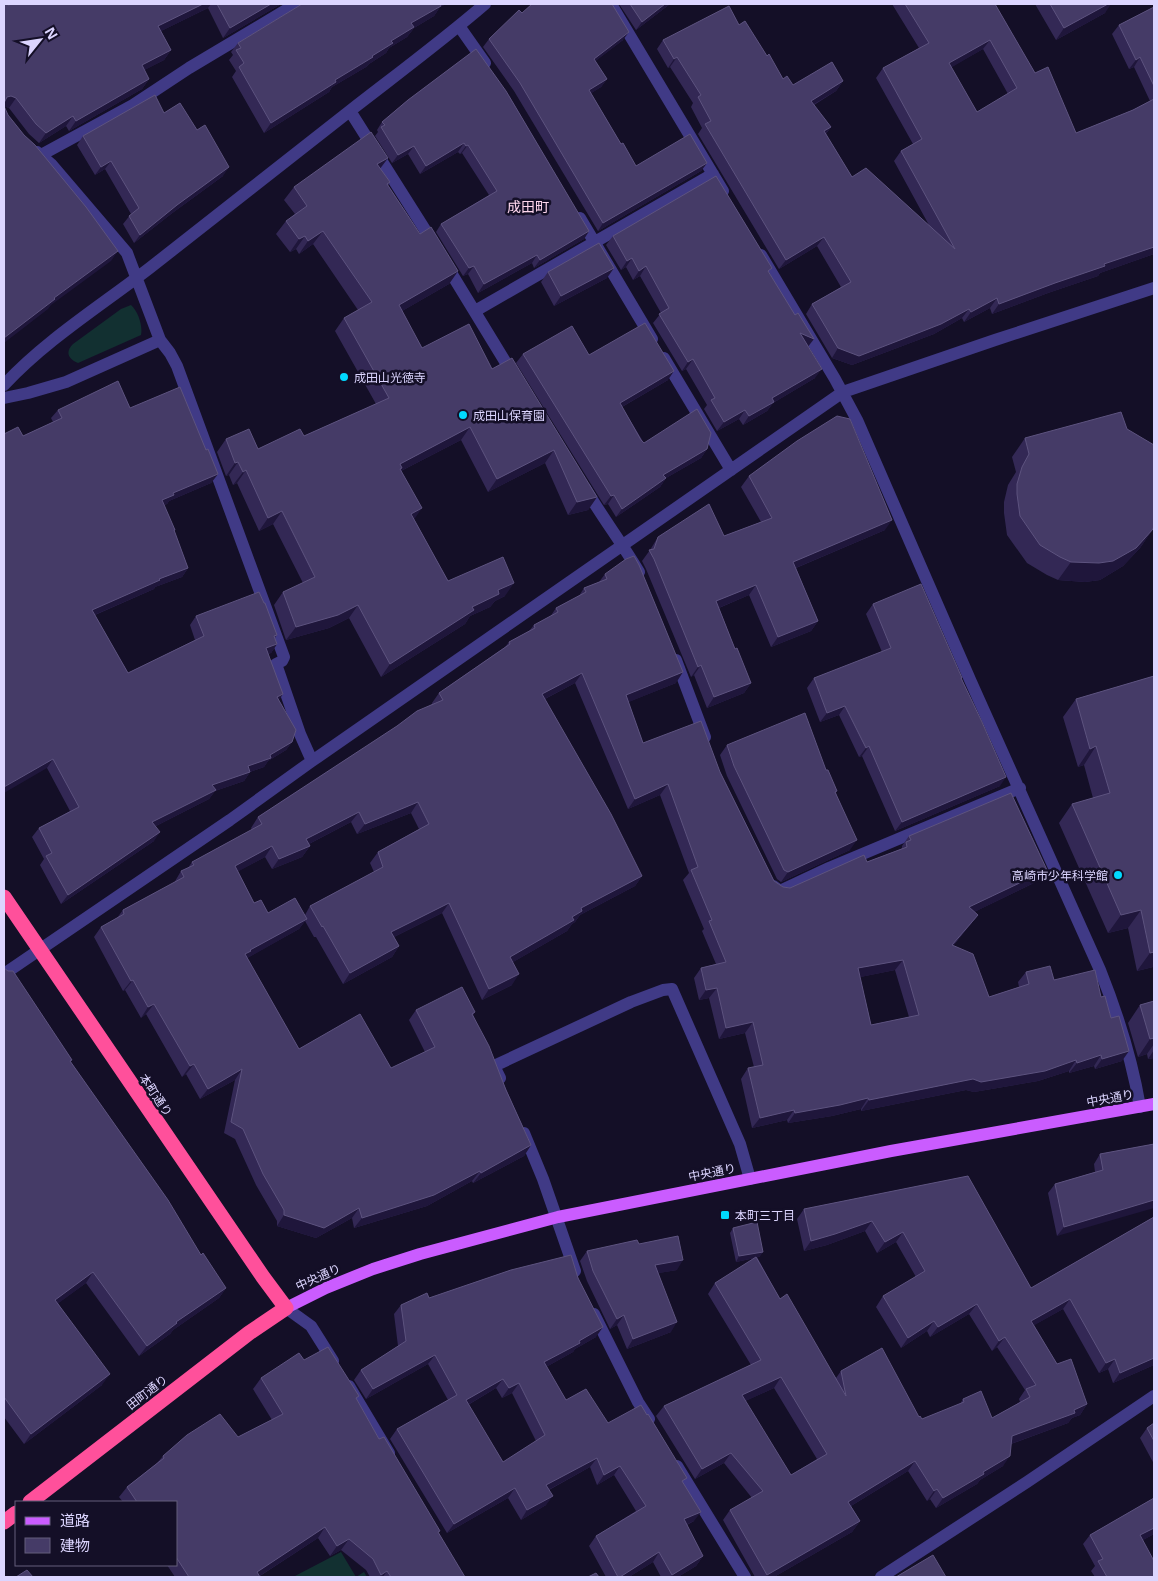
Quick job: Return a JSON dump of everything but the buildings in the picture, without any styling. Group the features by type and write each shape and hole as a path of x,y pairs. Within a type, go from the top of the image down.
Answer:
{"highway":[{"name":"本町通り","path":"4,897 257,1269 286,1308"},
{"name":"田町通り","path":"31,1501 249,1333 286,1308"},
{"path":"4,1522 15,1513"}],"main road":[{"name":"中央通り","path":"286,1308 326,1288 373,1269 420,1254 558,1217 891,1151 1154,1104"}],"street":[{"path":"41,155 133,105 189,68 296,4"},
{"path":"4,385 48,344 137,278 485,4"},
{"path":"611,4 728,199"},
{"path":"459,26 491,72"},
{"path":"350,110 522,388"},
{"path":"29,145 51,164 127,254 160,340 177,366 258,582 284,656 282,661 276,664 300,734 312,762"},
{"path":"475,310 713,174"},
{"path":"575,209 731,470"},
{"path":"753,241 843,392 857,420 1100,970 1117,1014 1134,1073 1140,1107"},
{"path":"4,974 230,820 843,392 1154,288"},
{"path":"4,398 66,382 160,340"},
{"path":"578,478 599,512 623,545 642,581"},
{"path":"672,652 710,751"},
{"path":"766,876 771,885 780,891 829,868 1020,788"},
{"path":"506,1092 494,1066 631,1002 663,990 672,989 740,1144 750,1179"},
{"path":"517,1118 544,1178 579,1284"},
{"path":"587,1301 638,1402 653,1426"},
{"path":"286,1308 311,1326 362,1406 394,1461"},
{"path":"881,1577 1154,1396"},
{"path":"673,1459 745,1577"}],"green space":[{"path":"131,305 139,319 141,335 78,363 70,357 68,352 73,344 121,309"},
{"path":"341,1552 356,1577 293,1577"},
{"path":"364,1572 367,1577 356,1577"}],"place":[{"name":"成田山光徳寺","path":"344,377"},
{"name":"成田山保育園","path":"463,415"},
{"name":"高崎市少年科学館","path":"1118,875"},
{"name":"本町三丁目","path":"725,1215"}],"district":[{"name":"成田町","path":"528,206"}]}
